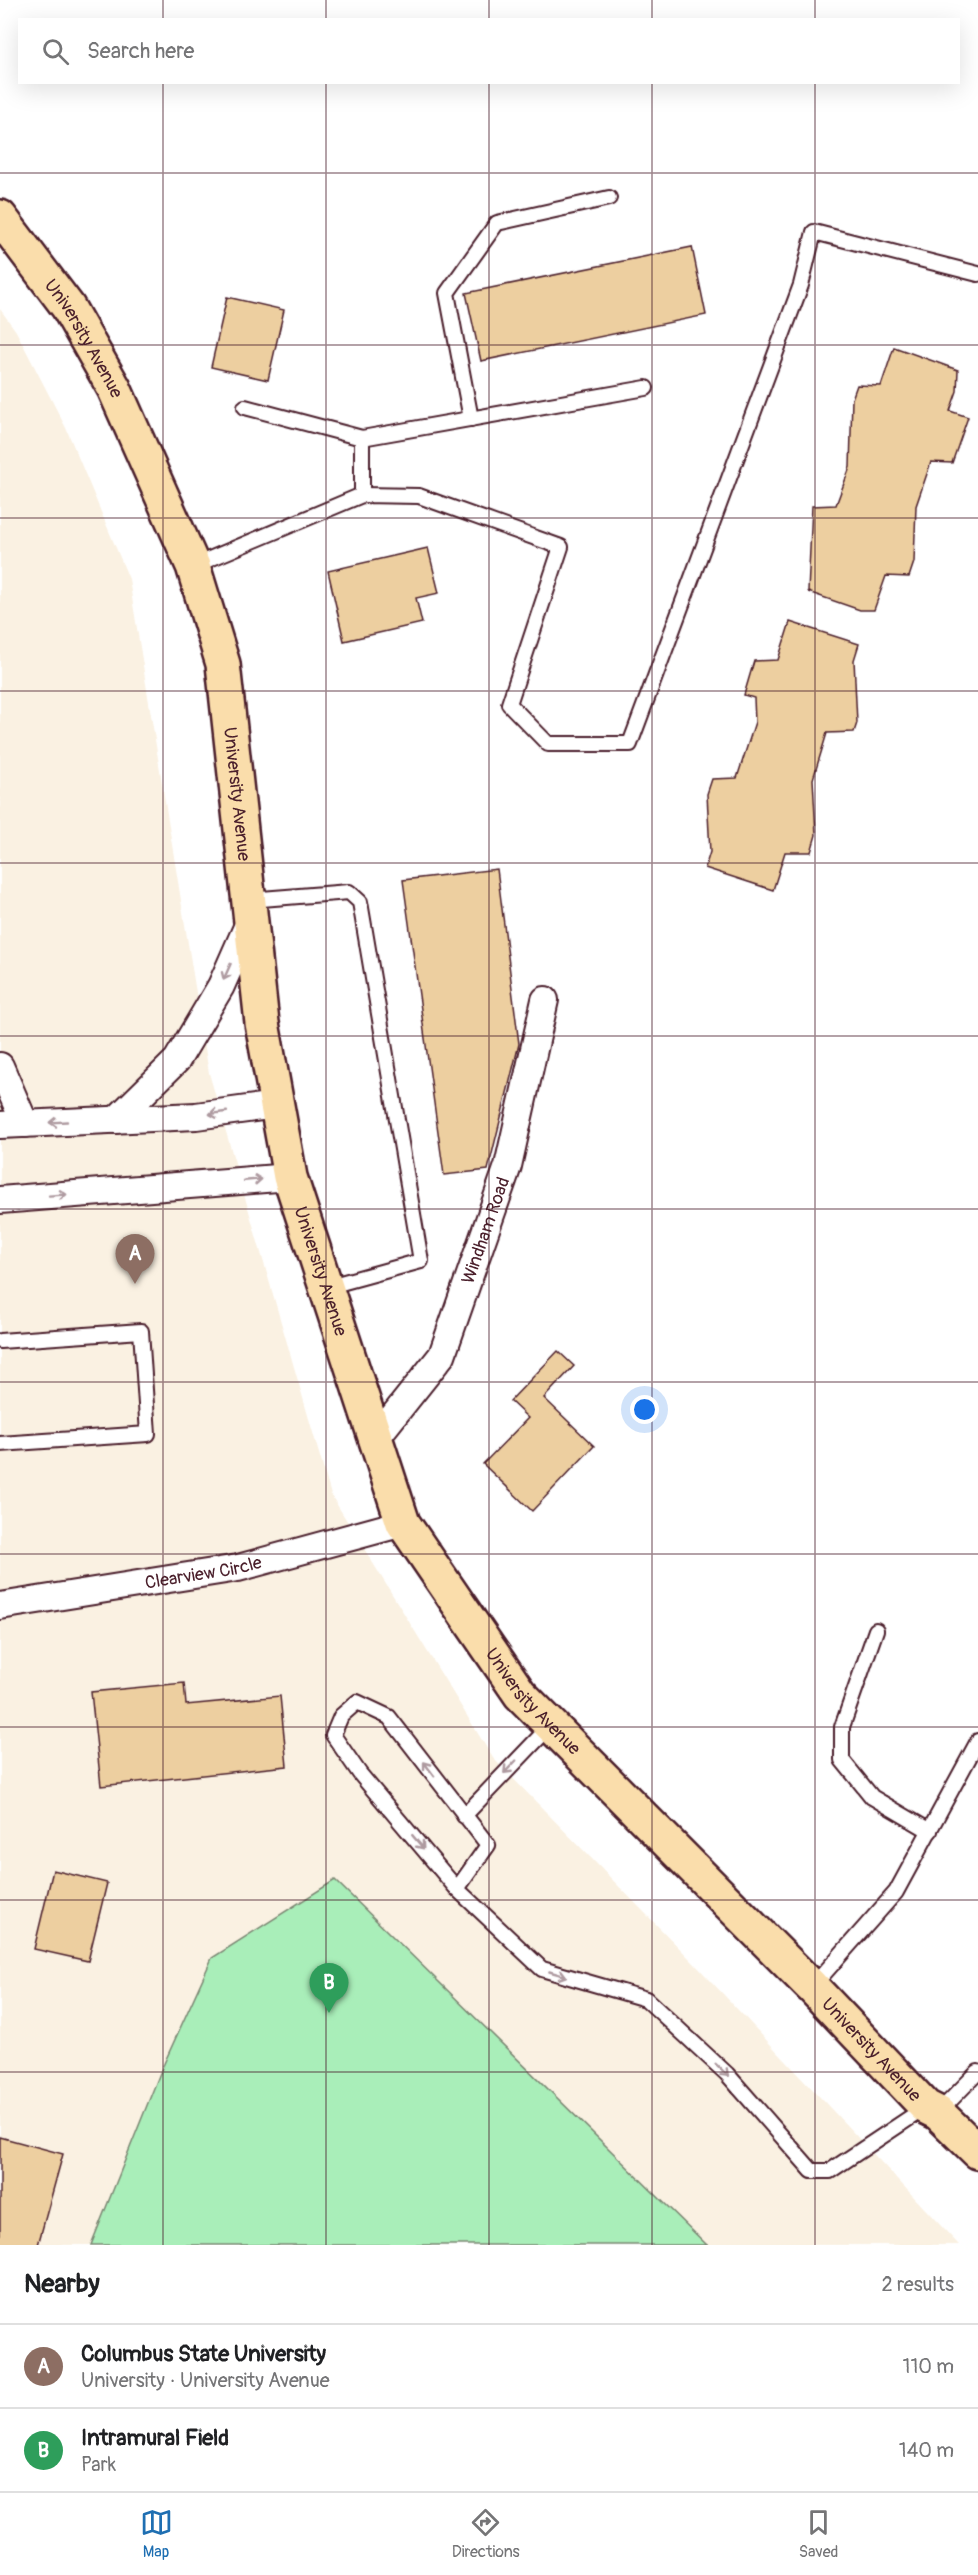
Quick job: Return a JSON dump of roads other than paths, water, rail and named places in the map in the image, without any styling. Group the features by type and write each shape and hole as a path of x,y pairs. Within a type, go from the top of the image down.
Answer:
{"main road":[{"name":"University Avenue","path":"0,217 68,307 114,388 193,566 223,664 262,1023 290,1177 403,1522 520,1694 932,2110 978,2152"}],"street":[{"path":"116,1120 177,1060 221,986 250,909"},
{"name":"Windham Road","path":"376,1438 442,1354 508,1166 545,1000"},
{"path":"0,1066 25,1124"},
{"path":"0,1125 196,1116 276,1105"},
{"path":"0,1200 290,1177"},
{"name":"Clearview Circle","path":"0,1606 238,1568 403,1522"}],"lane":[{"path":"471,419 447,293 496,223 609,198"},
{"path":"193,566 362,495 419,496 561,547 509,704 548,744 630,744 801,285 814,232 978,274"},
{"path":"245,406 362,438 646,388"},
{"path":"362,438 362,495"},
{"path":"250,909 349,892 360,902 421,1261 326,1287"},
{"path":"0,1341 141,1331 147,1434 0,1444"},
{"path":"876,1630 842,1727 842,1760 872,1797 930,1831"},
{"path":"457,1889 488,1845 389,1717 357,1702 341,1716 333,1735 360,1774 457,1889 542,1969 646,2000 727,2074 812,2171 830,2171 932,2110 978,2072"},
{"path":"464,1816 551,1725"},
{"path":"812,1987 896,1892 978,1741"}],"place":[{"name":"Columbus State University","path":"135,1284"},
{"name":"Intramural Field","path":"329,2013"}]}
